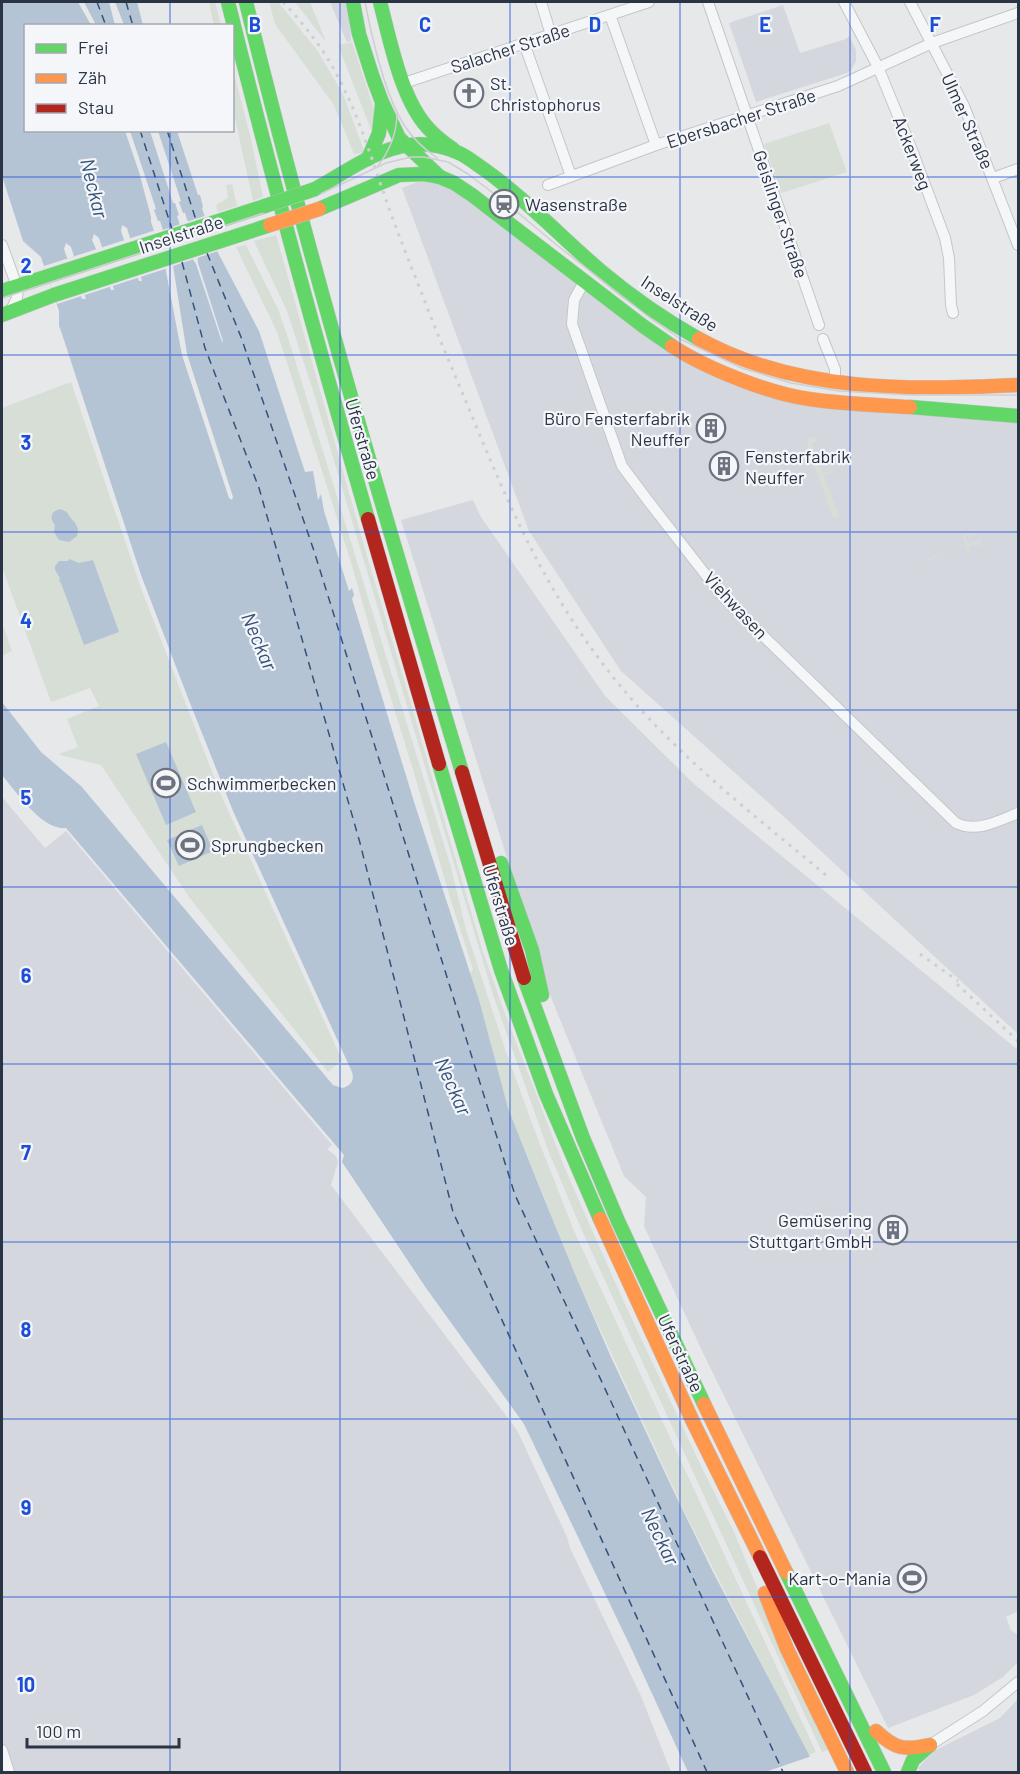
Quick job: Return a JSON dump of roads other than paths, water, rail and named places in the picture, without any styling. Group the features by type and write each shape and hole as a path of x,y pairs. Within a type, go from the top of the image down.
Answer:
{"main road":[{"name":"Uferstraße","path":"228,2 234,24"},
{"name":"Uferstraße","path":"246,2 281,146 328,318 517,958 583,1138 663,1319 884,1773"},
{"path":"353,2 359,34 382,102 395,131 440,177 472,195 642,326 684,354 758,386 808,399 1018,416"},
{"path":"384,2 404,83 421,119 432,132 458,152"},
{"name":"Uferstraße","path":"234,26 270,170 333,400 501,970 546,1094 600,1220 694,1424 865,1773"},
{"path":"369,159 381,130 382,102"},
{"path":"399,175 408,164 421,119"},
{"name":"Inselstraße","path":"2,291 315,189 380,153 411,148 440,147 458,152 489,173 520,197 571,245 665,319 729,354 799,377 836,382 897,387 1018,385"},
{"name":"Inselstraße","path":"6,313 54,295 319,209 399,175 419,173 440,177"},
{"path":"469,799 484,818 528,940 552,1025 623,1200 675,1314 897,1773"},
{"path":"760,1558 758,1575 773,1615 847,1773"},
{"path":"876,1731 889,1744 897,1748 930,1745"},
{"path":"908,1773 915,1757 930,1745"}],"street":[{"path":"541,2 551,35"},
{"name":"Salacher Straße","path":"404,83 649,2"},
{"name":"Geislinger Straße","path":"708,2 819,325"},
{"name":"Ackerweg","path":"844,2 878,67 945,238 949,258 953,313"},
{"name":"Ulmer Straße","path":"910,2 964,106 1018,245"},
{"path":"610,15 656,145"},
{"name":"Ebersbacher Straße","path":"548,185 656,145 838,86 932,43 1018,15"},
{"path":"524,43 571,176"},
{"path":"993,178 1018,169"},
{"path":"2,245 17,286 18,296 6,313"},
{"name":"Viehwasen","path":"584,282 574,300 572,324 622,466 723,597 956,823 966,827 978,827 1018,813"},
{"path":"824,339 835,369 836,382"},
{"path":"930,1745 983,1712 1018,1682"},
{"path":"2,1750 9,1773"}],"water":[{"name":"Neckar","path":"2,2 78,2 90,24 24,24 24,132 125,132 164,261 182,355 229,498 232,500 233,497 187,354 172,259 160,221 154,210 156,209 130,132 150,132 179,215 177,216 189,253 196,264 222,342 198,263 197,250 179,202 181,201 158,132 177,132 198,195 200,195 214,245 259,331 305,472 313,471 318,500 321,494 324,511 349,591 352,588 354,595 352,599 415,805 479,1000 508,1108 611,1357 713,1572 818,1772 688,1772 524,1424 426,1288 342,1162 344,1155 66,828 57,827 39,817 2,775 2,702 41,752 81,786 333,1085 342,1088 351,1083 352,1072 233,811 188,698 141,575 59,326 59,311 41,257 23,241 2,176","holes":["122,225 127,228 129,239 142,281 139,281 121,231","94,234 99,238 114,290 111,290 92,240","66,243 71,247 74,256 72,257 86,299 82,299 69,258 67,258 64,249"]},
{"path":"84,2 109,2 115,24 95,24"},
{"path":"115,2 137,2 143,24 124,24"},
{"path":"60,509 67,512 78,528 77,536 69,542 59,540 54,532 55,525 52,515"},
{"path":"69,559 79,563 93,560 119,632 84,645 55,570 59,561"},
{"name":"Schwimmerbecken","path":"166,742 196,812 166,825 136,754"},
{"name":"Sprungbecken","path":"202,825 213,851 179,866 167,840"}],"tram line":[{"path":"365,2 380,66 397,113 415,139 437,158"},
{"path":"378,166 392,141 397,113"},
{"path":"2,298 316,196 386,163 411,157 424,157 448,162 468,174 650,318 682,340 742,368 791,383 839,391 912,395 1018,395"}],"railway":[{"path":"283,2 305,27 331,63 345,90 428,310 489,456 519,525 573,622 618,683 666,736 745,808 827,876"},
{"path":"920,954 958,981"},
{"path":"957,984 1018,1041"}],"place":[{"name":"St. Christophorus","path":"469,93"},
{"name":"Wasenstraße","path":"504,204"},
{"name":"Büro Fensterfabrik Neuffer","path":"711,428"},
{"name":"Fensterfabrik Neuffer","path":"724,466"},
{"name":"Schwimmerbecken","path":"166,783"},
{"name":"Sprungbecken","path":"190,845"},
{"name":"Gemüsering Stuttgart GmbH","path":"893,1230"},
{"name":"Kart-o-Mania","path":"912,1578"}]}
